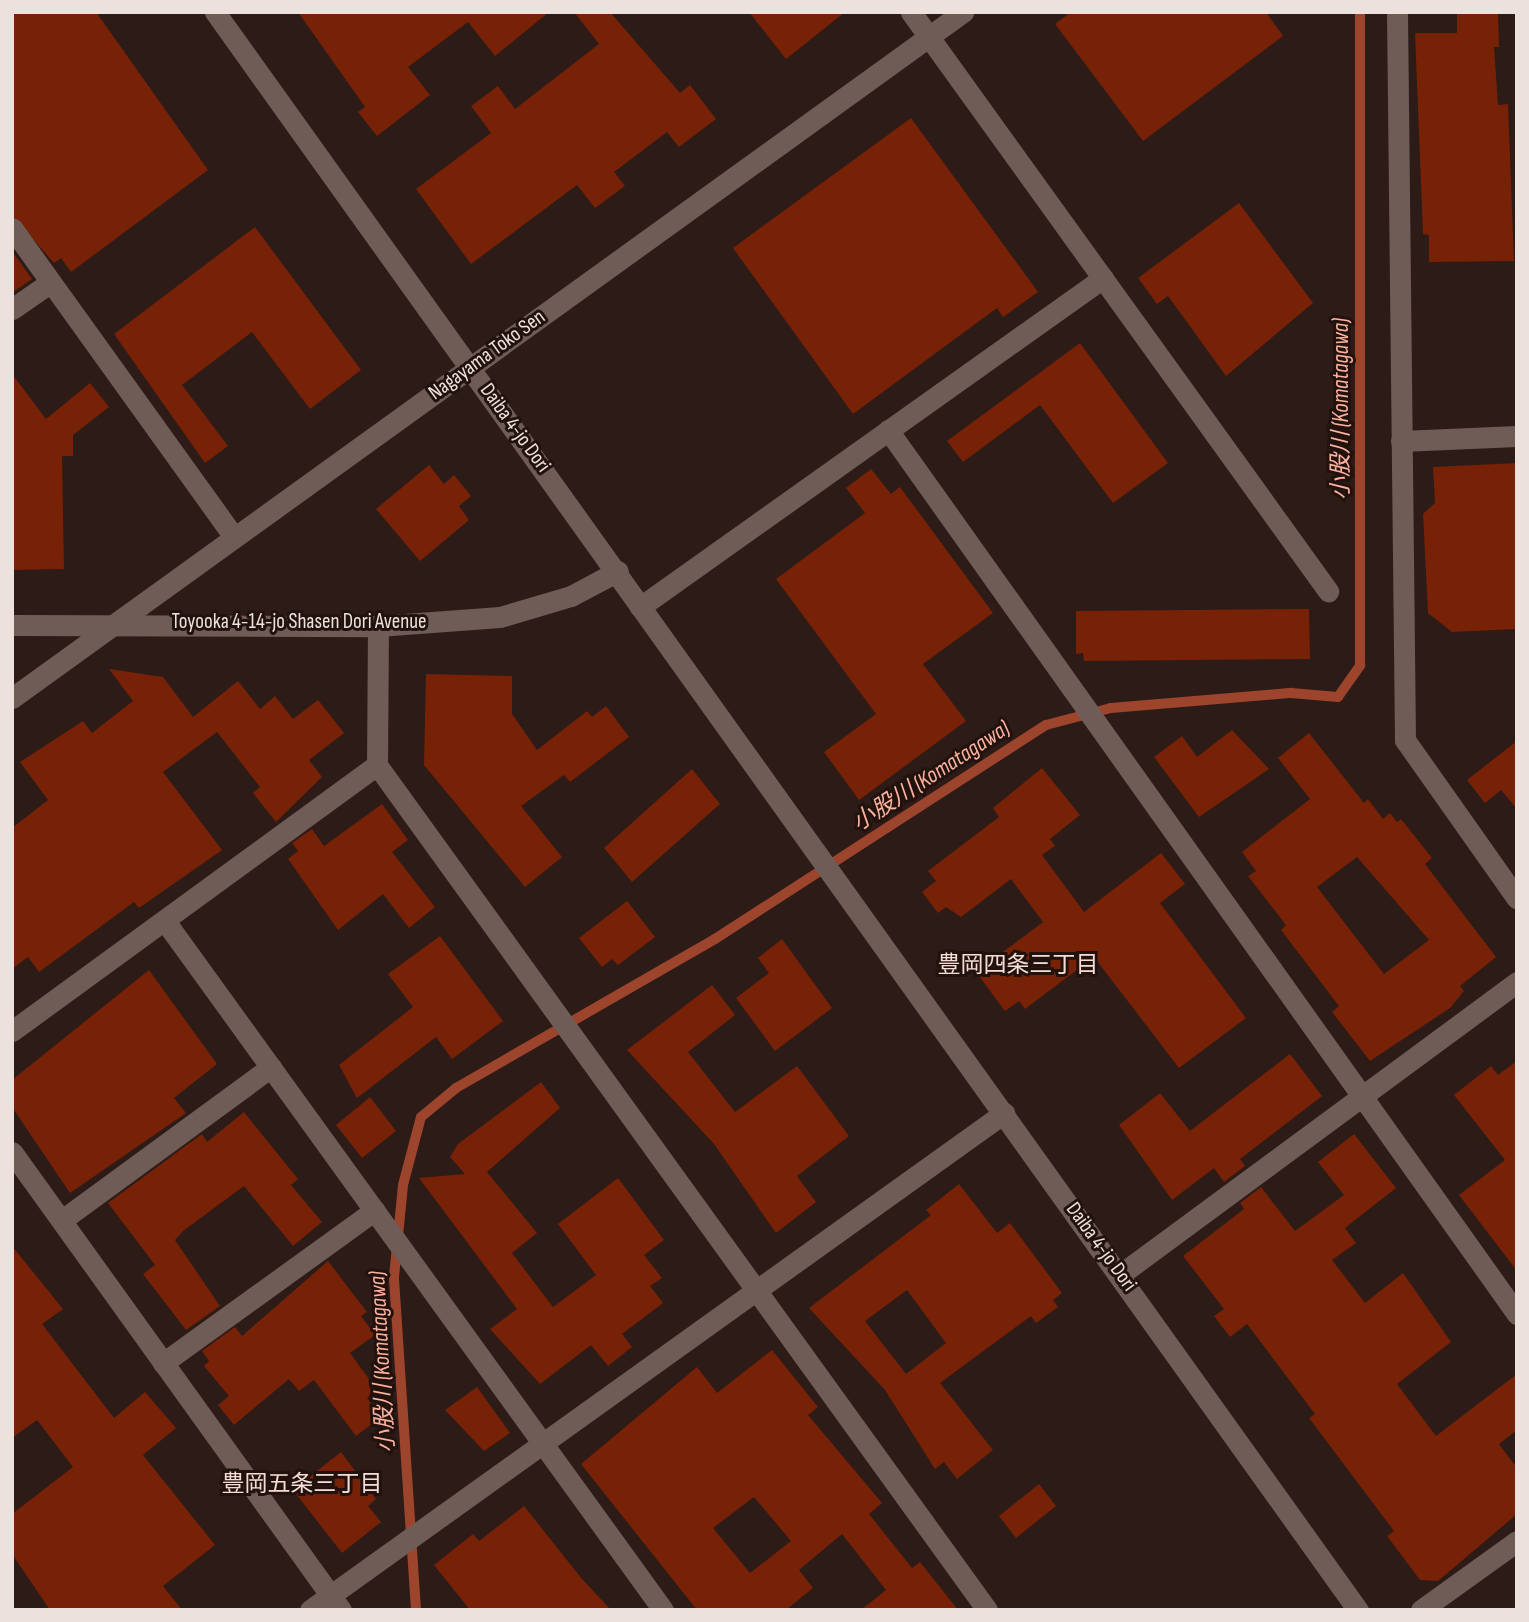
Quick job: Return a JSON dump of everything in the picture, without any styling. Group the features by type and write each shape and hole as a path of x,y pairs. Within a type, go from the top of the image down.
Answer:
{"street":[{"name":"Daiba 4-jo Dori","path":"215,12 618,571 640,607 1121,1275 1358,1610"},
{"path":"911,12 1328,591"},
{"name":"Nagayama Toko Sen","path":"12,698 963,12"},
{"path":"1397,12 1405,740 1517,898"},
{"path":"12,228 233,536"},
{"path":"640,607 1103,278"},
{"path":"12,309 51,282"},
{"path":"888,430 1094,724 1364,1095 1517,1314"},
{"path":"1401,441 1517,436"},
{"name":"Toyooka 4-14-jo Shasen Dori Avenue","path":"12,625 116,623 378,626 500,617 571,596 618,571"},
{"path":"378,626 377,765 987,1610"},
{"path":"12,1031 377,765"},
{"path":"166,921 663,1610"},
{"path":"1121,1275 1517,982"},
{"path":"62,1220 271,1067"},
{"path":"310,1610 335,1602 542,1441 1004,1113"},
{"path":"12,1152 335,1602"},
{"path":"163,1363 379,1215"},
{"path":"1421,1610 1517,1541"}],"building":[{"path":"12,12 96,12 208,170 71,272 61,258 54,263 12,215"},
{"path":"298,12 549,12 495,56 468,22 408,67 430,95 377,136 358,112 365,107"},
{"path":"574,12 610,12 680,93 690,85 716,119 679,147 667,132 614,172 625,186 595,208 577,185 471,264 416,189 491,133 471,106 498,86 515,109 599,44"},
{"path":"749,12 845,12 786,59"},
{"path":"1071,12 1266,12 1283,36 1143,141 1055,24"},
{"path":"1457,12 1498,12 1499,47 1494,47 1498,105 1508,104 1514,261 1429,262 1429,235 1423,234 1415,33 1457,33"},
{"path":"911,118 1038,292 1003,317 997,308 853,414 733,248"},
{"path":"1239,203 1313,303 1226,376 1168,296 1157,304 1138,278"},
{"path":"255,227 361,370 310,409 252,332 182,385 228,446 205,463 114,334"},
{"path":"12,251 32,279 12,293"},
{"path":"1080,343 1168,463 1113,503 1040,405 963,462 947,441"},
{"path":"12,374 46,419 90,383 109,407 73,435 73,456 62,456 64,569 12,570"},
{"path":"1517,463 1517,629 1452,632 1428,613 1423,514 1435,503 1433,467"},
{"path":"429,465 444,484 454,475 471,496 459,506 469,520 420,561 376,509"},
{"path":"871,469 891,494 900,487 993,613 923,664 966,721 859,800 824,752 876,714 776,579 865,513 846,488"},
{"path":"1309,609 1310,659 1084,661 1083,653 1076,654 1076,611"},
{"path":"109,669 163,677 193,717 238,681 260,709 275,696 293,719 318,700 344,733 309,760 322,777 276,822 253,793 260,787 217,732 163,772 222,850 139,908 134,902 39,972 28,957 12,969 12,828 48,800 20,762 83,721 92,733 133,701"},
{"path":"426,674 512,676 512,714 537,750 587,711 592,717 606,706 629,737 570,782 564,775 521,806 562,857 525,887 424,765"},
{"path":"1232,730 1269,769 1199,817 1154,757 1182,736 1197,757"},
{"path":"1309,733 1364,803 1368,799 1383,819 1390,813 1397,822 1401,819 1432,858 1425,864 1496,957 1460,986 1464,991 1450,1008 1370,1061 1332,1012 1339,1006 1281,930 1286,925 1248,876 1256,871 1242,852 1310,799 1278,758","holes":["1357,857 1429,940 1384,974 1317,887"]},
{"path":"1517,741 1517,809 1501,790 1485,803 1467,780"},
{"path":"1042,768 1080,815 1050,839 1055,846 1042,855 1084,912 1161,853 1185,884 1160,903 1246,1018 1179,1068 1094,957 1025,1009 1019,1001 1005,1011 976,972 1043,922 1011,879 961,917 946,907 938,913 922,892 936,881 928,871 999,817 993,808"},
{"path":"692,769 720,804 632,882 604,848"},
{"path":"382,804 408,840 392,852 435,907 409,928 383,894 338,930 288,859 298,851 292,843 312,829 324,846"},
{"path":"627,901 655,937 618,965 612,959 602,967 579,938"},
{"path":"440,936 503,1021 452,1059 436,1037 357,1098 339,1065 413,1007 388,974"},
{"path":"782,939 832,1008 775,1051 736,998 769,973 758,958"},
{"path":"149,970 217,1064 174,1098 186,1113 70,1193 12,1107 12,1080"},
{"path":"712,985 735,1015 688,1052 735,1112 797,1066 849,1136 797,1176 816,1202 776,1233 714,1144 627,1050"},
{"path":"1290,1054 1322,1096 1240,1159 1245,1166 1224,1182 1214,1168 1172,1200 1119,1125 1160,1093 1190,1131"},
{"path":"1517,1061 1517,1271 1459,1195 1505,1160 1454,1095 1491,1066 1498,1075"},
{"path":"541,1082 560,1108 487,1172 537,1233 512,1253 553,1307 596,1275 558,1224 618,1178 664,1240 644,1255 662,1278 650,1286 663,1303 622,1334 632,1347 608,1366 591,1345 540,1384 490,1329 517,1309 419,1178 465,1174 450,1157 458,1144"},
{"path":"370,1097 396,1131 362,1158 336,1125"},
{"path":"244,1112 298,1179 291,1185 322,1222 293,1246 244,1186 183,1231 175,1240 220,1306 186,1330 143,1274 155,1265 108,1203 202,1134 207,1142"},
{"path":"1354,1134 1396,1188 1345,1228 1356,1243 1332,1260 1365,1303 1403,1273 1451,1342 1397,1384 1436,1436 1517,1374 1517,1430 1499,1444 1517,1468 1517,1514 1438,1581 1420,1580 1387,1536 1394,1531 1309,1418 1315,1414 1247,1324 1230,1337 1214,1316 1224,1309 1183,1256 1244,1209 1240,1203 1261,1187 1295,1231 1344,1195 1318,1162"},
{"path":"959,1184 997,1233 1010,1223 1062,1293 1053,1300 1058,1307 1036,1323 1031,1316 940,1383 993,1450 957,1479 944,1462 935,1469 885,1390 809,1308 931,1215 926,1210","holes":["907,1290 946,1343 906,1374 865,1321"]},
{"path":"12,1246 63,1309 42,1324 114,1418 145,1392 176,1428 143,1455 215,1545 163,1586 182,1610 50,1610 12,1554 12,1514 73,1467 37,1420 12,1438"},
{"path":"328,1261 367,1312 361,1316 375,1335 350,1353 377,1390 367,1398 381,1417 356,1436 314,1380 299,1391 289,1379 234,1425 218,1405 229,1396 204,1366 209,1361 202,1351 235,1327 242,1336"},
{"path":"772,1350 818,1407 808,1415 882,1503 869,1514 912,1568 920,1562 958,1610 861,1610 886,1590 842,1534 799,1570 813,1588 786,1610 697,1610 581,1464 697,1367 717,1393","holes":["754,1497 791,1541 750,1573 713,1528"]},
{"path":"477,1387 510,1433 484,1451 445,1410"},
{"path":"341,1452 376,1499 368,1506 381,1522 342,1553 293,1490"},
{"path":"1039,1484 1056,1506 1016,1538 999,1516"},
{"path":"524,1506 582,1579 611,1610 470,1610 434,1565 473,1534 479,1541"}],"waterway":[{"name":"小股川 (Komatagawa)","path":"416,1610 394,1277 403,1185 421,1117 456,1088 715,939 1046,725 1111,708 1291,693 1338,697 1360,665 1360,12"}],"district":[{"name":"豊岡四条三丁目","path":"1018,965"},
{"name":"豊岡五条三丁目","path":"302,1484"}]}
